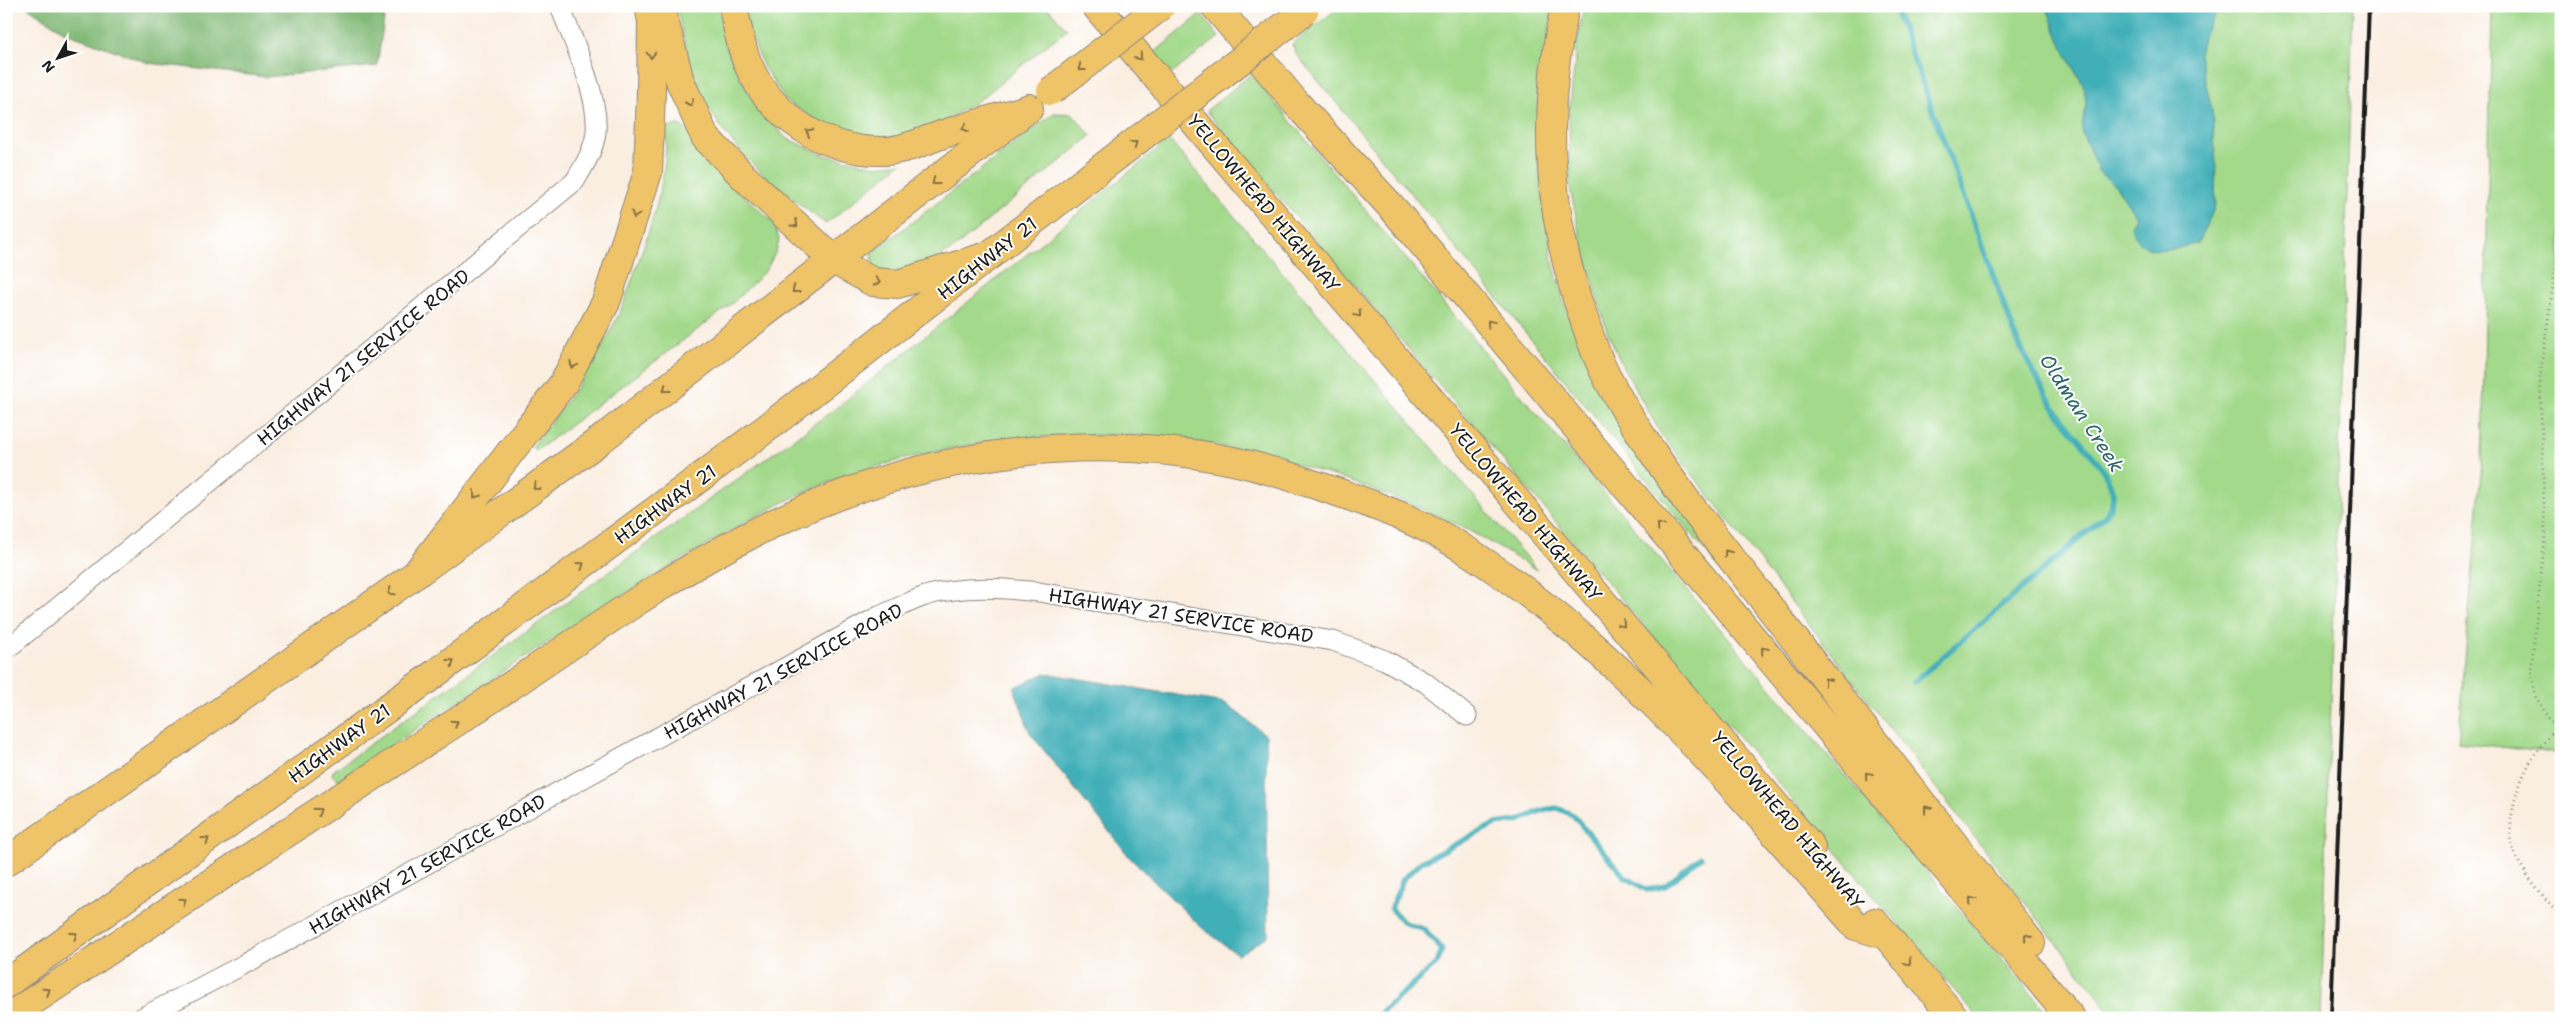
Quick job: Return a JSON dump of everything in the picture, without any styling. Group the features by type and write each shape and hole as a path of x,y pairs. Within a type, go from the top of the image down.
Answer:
{"main road":[{"path":"416,574 563,384 606,302 648,172 652,92 650,6"},
{"path":"660,6 680,81 705,137 741,174 834,260 874,282 898,284 990,255"},
{"path":"732,6 747,62 764,92 788,118 804,130 835,144 868,150 894,149 1028,109"},
{"name":"YELLOWHEAD HIGHWAY","path":"1096,6 1955,1018"},
{"path":"6,862 416,574 599,441 1161,6"},
{"path":"1215,6 1296,103 1396,212"},
{"path":"1237,6 1396,212 2071,1018"},
{"path":"1565,6 1551,93 1552,185 1558,229 1570,281 1609,382 1645,442 1686,500 2088,1018"},
{"name":"HIGHWAY 21","path":"6,984 429,678 767,428 1308,9"},
{"path":"7,1018 335,800 638,603 729,547 772,524 865,486 979,458 1028,450 1065,448 1114,447 1187,453 1270,470 1369,503 1419,525 1468,551 1551,612 1640,692 1705,757 1856,926 1886,935"}],"street":[{"name":"HIGHWAY 21 SERVICE ROAD","path":"6,650 575,181 587,162 596,132 592,96 560,6"},
{"name":"HIGHWAY 21 SERVICE ROAD","path":"141,1018 241,966 879,616 925,596 956,590 996,587 1040,592 1333,641 1385,660 1426,683 1467,716"}],"path":[{"path":"2561,229 2540,377 2545,536 2531,670 2536,697 2551,722 2559,727 2528,766 2515,801 2511,830 2516,857 2538,889 2561,917"}],"green space":[{"path":"26,6 386,6 377,66 266,77 149,63 66,33"},
{"path":"676,6 718,6 727,50 754,103 786,138 824,155 876,166 901,163 826,224 753,165 723,130 710,110 695,78"},
{"path":"745,6 1046,6 1067,29 983,97 938,126 913,135 864,140 839,134 786,101 763,66 746,21"},
{"path":"1341,6 1552,6 1539,111 1539,171 1552,258 1564,302 1585,355 1737,581 1731,582 1296,54 1292,44"},
{"path":"1584,6 2353,6 2321,1018 2115,1018 1661,434 1623,367 1607,331 1580,236 1570,188 1569,115 1577,43"},
{"path":"2492,6 2561,6 2561,757 2553,753 2458,742 2482,460"},
{"path":"1201,14 1219,37 1171,74 1154,53"},
{"path":"1251,74 1508,380 2052,1018 1978,1018 1206,111"},
{"path":"1054,113 1073,114 1091,136 953,249 928,263 886,274 873,267 872,253"},
{"path":"679,125 689,131 708,159 727,180 773,222 779,239 776,251 766,270 734,302 536,451 532,447 579,383 619,314 646,241 655,210 663,178 666,128"},
{"path":"1169,140 1537,570 1469,530 1375,490 1303,466 1229,448 1154,436 1127,435 1028,438 956,448 886,464 851,475 817,487 759,515 583,620 339,780 332,775 333,771 835,409"}],"water":[{"path":"2046,6 2219,6 2220,9 2204,33 2199,55 2212,109 2216,164 2215,207 2198,243 2168,250 2158,250 2150,249 2136,237 2131,226 2136,217 2116,186 2099,172 2081,130 2086,103 2084,87 2061,44"},
{"path":"1045,673 1225,703 1266,735 1268,936 1238,955 1201,927 1131,859 1030,733 1014,688"}],"waterway":[{"name":"Oldman Creek","path":"1894,6 2017,340 2036,378 2053,405 2103,470 2113,497 2106,515 1914,682"},
{"name":"Oldman Creek","path":"1375,1018 1437,963 1442,950 1425,930 1403,922 1391,908 1403,879 1421,862 1495,824 1518,821 1543,810 1557,808 1573,815 1624,876 1647,890 1665,886 1701,857"}],"railway":[{"path":"2331,1018 2369,6"}]}
